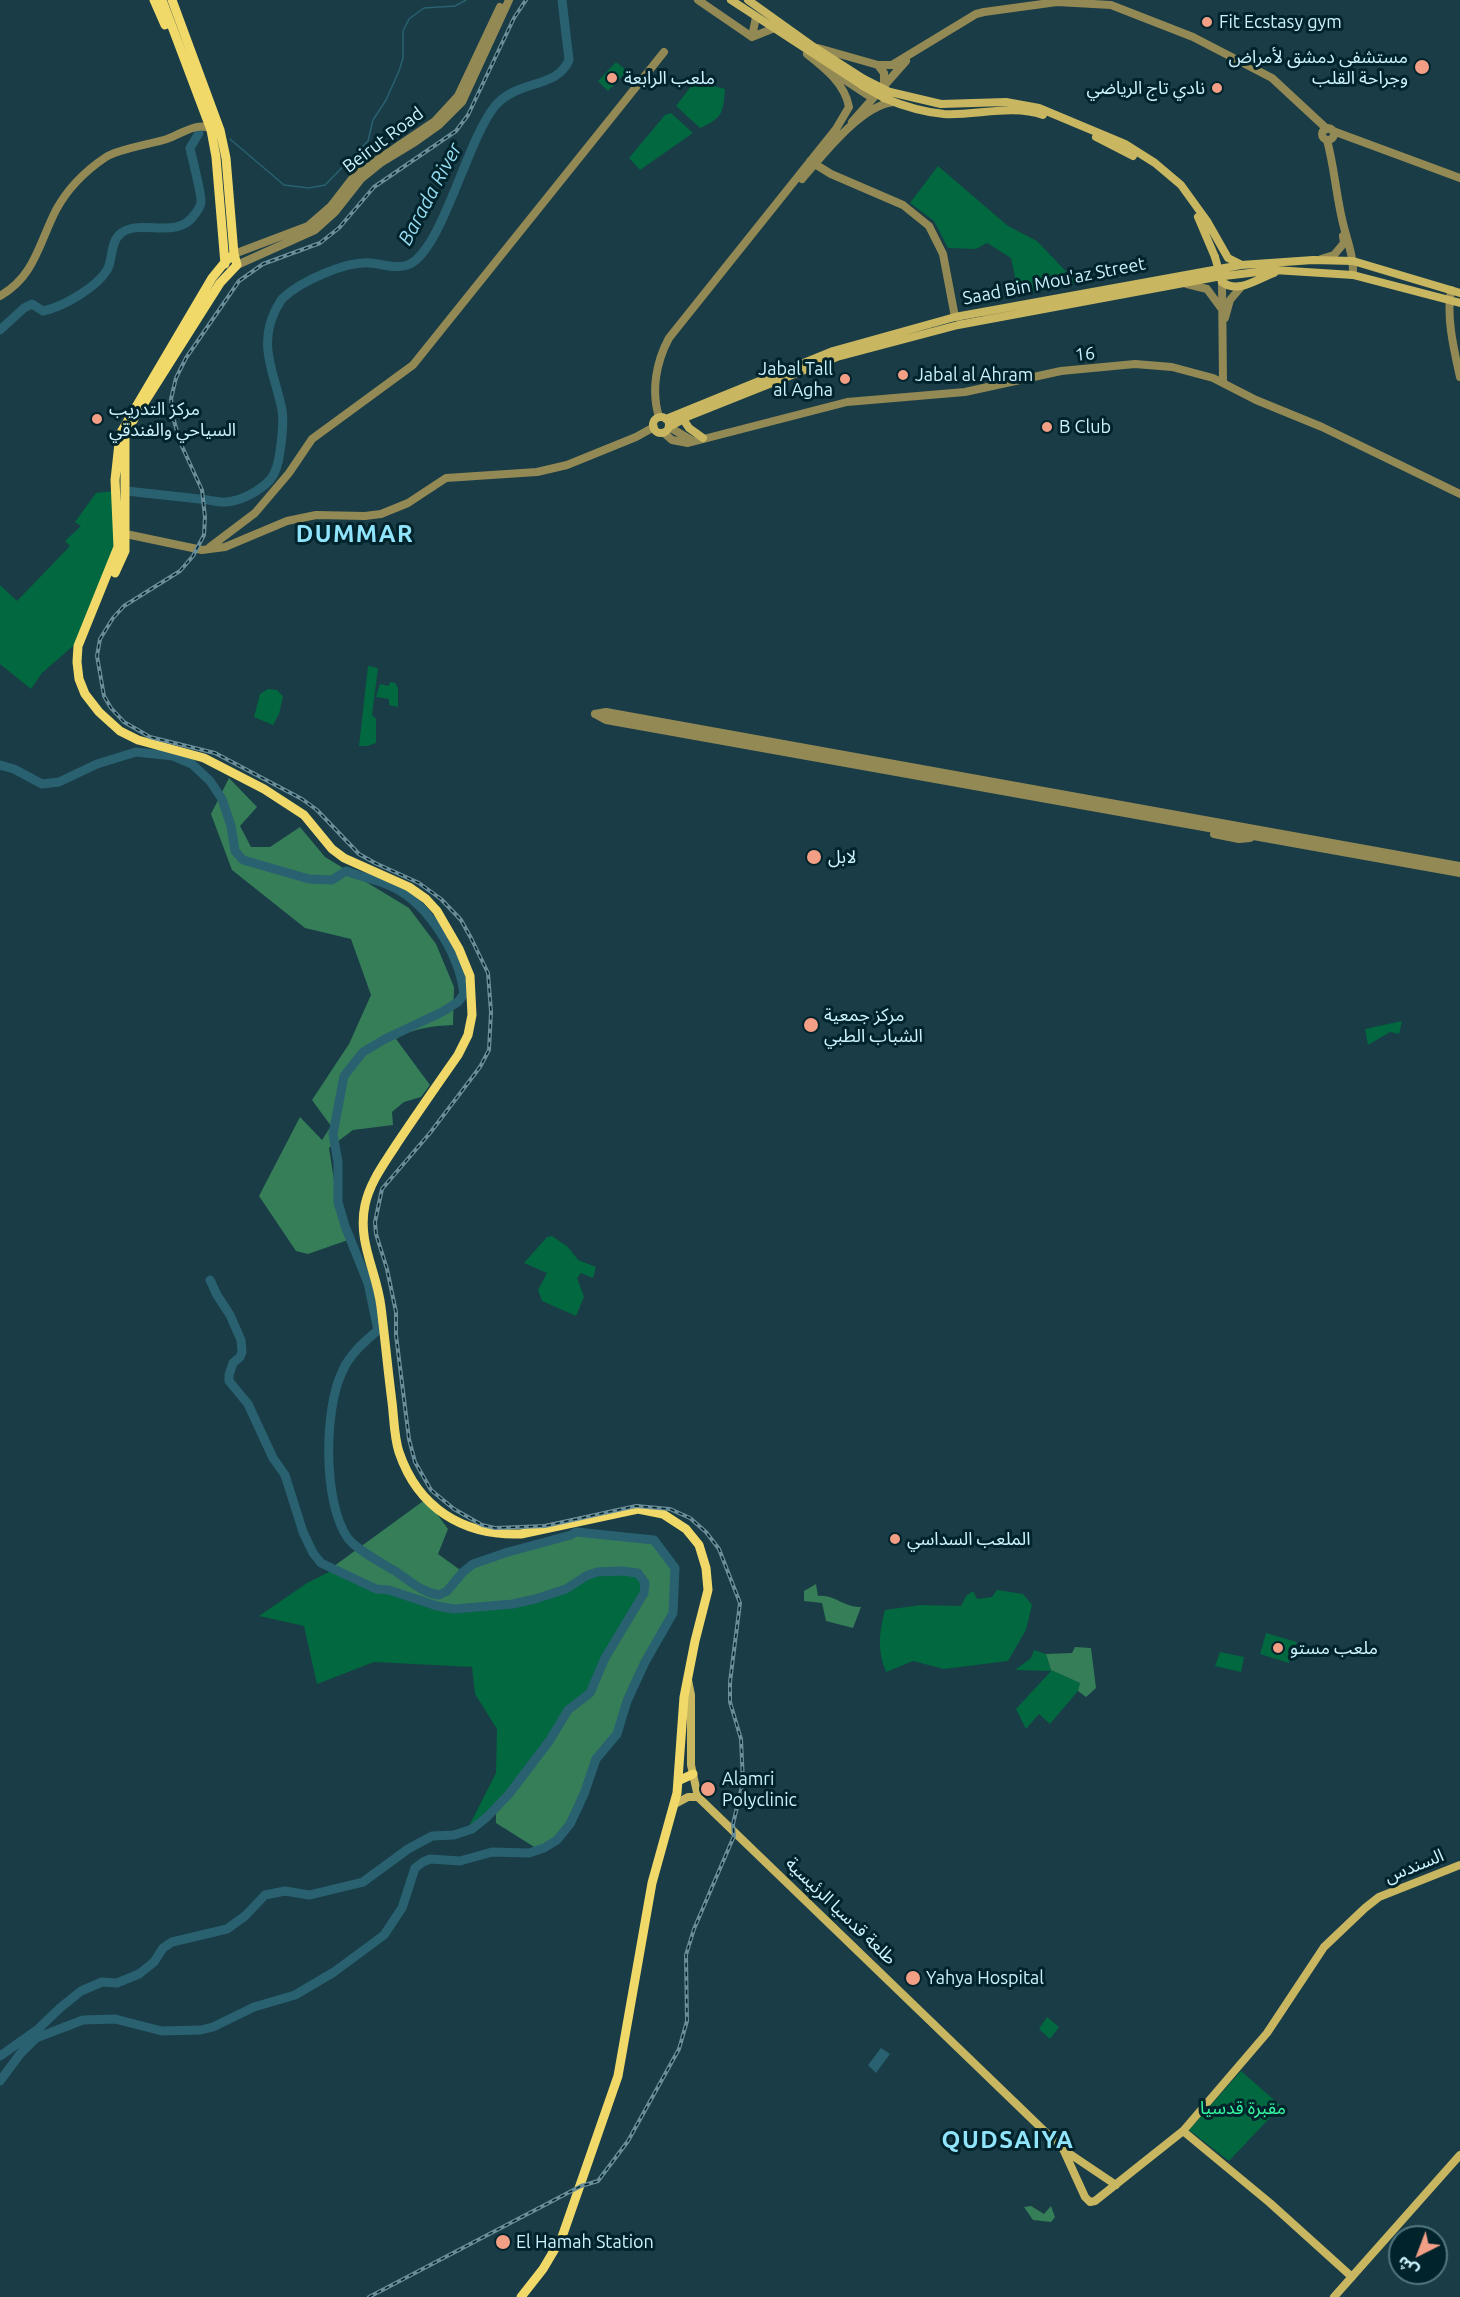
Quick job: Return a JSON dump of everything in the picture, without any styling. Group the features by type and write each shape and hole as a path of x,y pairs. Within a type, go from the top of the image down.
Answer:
{"main road":[{"path":"154,0 165,26"},
{"path":"162,0 226,158 234,254 237,265 220,283 125,433 122,533 112,567 78,646 79,679 86,694 112,726 128,736 204,758 285,801 304,815 338,854 352,864 417,892 431,904 443,921 467,966 472,990 471,1025 458,1055 376,1176 365,1205 363,1226 366,1255 381,1304 399,1451 418,1489 434,1507 454,1521 488,1532 521,1534 638,1509 663,1514 686,1529 699,1545 706,1568 708,1590 684,1697 675,1804 652,1883 618,2076 562,2237 543,2269 521,2297"},
{"path":"731,0 747,3 864,83"},
{"path":"172,1 215,130 225,262 229,273"},
{"path":"747,3 756,16 772,29 887,95 894,102 921,111 944,114 1017,111 1038,113 1122,149 1152,167 1177,188 1202,223 1222,282 1231,287 1241,287 1282,270"},
{"path":"887,95 941,104 1006,102 1039,108 1125,144 1155,163 1181,185 1208,221 1228,258 1241,265"},
{"path":"122,533 115,480 120,434 130,412 212,278 234,254"},
{"name":"Saad Bin Mou'az Street","path":"664,424 833,351 955,317 1241,265 1353,261 1460,293"},
{"name":"Saad Bin Mou'az Street","path":"664,424 683,419 837,357 958,325 1216,276 1282,270 1353,275 1460,303"},
{"path":"683,419 689,428 703,438"},
{"path":"654,428 655,420 664,424"},
{"path":"675,1804 688,1797 698,1797 690,1746 691,1695 687,1678"},
{"path":"678,1781 693,1774"},
{"name":"طلعة قدسيا الرئيسية","path":"698,1797 1064,2150 1116,2185"},
{"name":"السندس","path":"1090,2202 1116,2185 1183,2131 1267,2033 1324,1947 1380,1897 1460,1865"},
{"path":"1183,2131 1270,2203 1352,2277"},
{"name":"طلعة قدسيا الرئيسية","path":"1064,2150 1085,2197 1090,2202"},
{"path":"1334,2297 1460,2155"}],"street":[{"name":"Beirut Road","path":"234,254 308,226 330,206 355,175 435,121 458,96 503,0"},
{"path":"237,265 315,230 335,212 361,179 382,162 440,124 462,102 509,0"},
{"path":"698,0 752,37"},
{"path":"811,45 878,65 892,65 912,55 976,14 1057,2 1111,5 1193,37 1272,78 1328,134 1344,243 1334,255 1313,261"},
{"path":"752,37 756,16"},
{"path":"752,37 772,29"},
{"path":"664,424 654,401 662,351 669,338 779,201 793,190 849,107 847,94 835,78 791,40"},
{"path":"122,533 202,550 210,547 255,513 289,473 312,439 413,365 664,52"},
{"path":"842,135 884,83 912,55"},
{"path":"818,62 872,98"},
{"path":"878,65 884,73 884,83"},
{"path":"813,163 842,135 880,105 894,102"},
{"path":"0,296 14,288 28,271 56,210 68,191 87,171 108,155 146,146 196,126 208,126 215,130"},
{"path":"1328,134 1351,137 1460,178"},
{"path":"813,163 831,174 903,205 929,226 943,254 955,317"},
{"path":"1342,219 1353,261 1353,275"},
{"path":"1222,282 1223,381"},
{"path":"1179,283 1207,289 1222,311"},
{"path":"1223,326 1228,304 1241,287"},
{"path":"1450,290 1455,354 1460,376"},
{"name":"16","path":"664,424 672,440 681,443 847,402 965,392 1061,371 1135,364 1172,367 1223,381 1256,400 1322,427 1460,494"},
{"path":"210,547 225,547 287,521 316,515 381,514 408,503 446,478 537,472 567,465 654,428"},
{"path":"1460,866 606,712 595,714 606,720 1460,873"}],"green space":[{"path":"616,62 627,71 608,91 598,81"},
{"path":"695,81 725,89 720,114 700,128 676,106"},
{"path":"671,113 693,133 640,170 629,158 665,115"},
{"path":"938,166 1008,226 1037,241 1077,283 1019,296 1011,258 987,243 976,249 948,248 934,221 910,203"},
{"path":"114,491 117,547 81,636 42,673 31,689 0,664 0,585 17,601 70,546 65,541 81,526 75,522 96,493"},
{"path":"368,666 378,668 372,715 376,719 376,743 359,746"},
{"path":"390,682 395,683 398,688 398,707 389,705 389,699 376,697 380,684 389,686"},
{"path":"268,689 277,690 283,696 279,714 273,725 254,717 260,694"},
{"path":"229,778 257,807 240,826 251,847 270,847 300,827 325,857 409,908 436,944 454,987 453,1025 423,1028 396,1039 430,1085 421,1097 404,1102 392,1112 393,1125 353,1130 329,1148 341,1225 348,1240 308,1254 296,1251 259,1196 300,1117 322,1140 331,1126 312,1100 349,1044 371,995 351,939 305,928 232,870 211,814"},
{"path":"1402,1021 1399,1034 1390,1032 1368,1045 1365,1029"},
{"path":"552,1236 568,1247 578,1260 596,1267 593,1278 581,1273 577,1278 584,1297 576,1316 542,1301 538,1290 547,1273 524,1263 547,1237"},
{"path":"426,1499 448,1529 438,1554 463,1572 473,1564 576,1532 654,1540 675,1568 673,1613 643,1666 627,1701 617,1734 596,1759 570,1824 557,1840 539,1850 496,1823 496,1807 515,1786 568,1710 587,1698 620,1632 644,1593 643,1579 634,1572 597,1572 557,1591 503,1605 445,1608 389,1590 369,1589 330,1569"},
{"path":"335,1569 376,1589 389,1590 445,1608 473,1608 527,1601 572,1586 586,1576 597,1572 628,1571 640,1574 645,1583 644,1593 605,1658 587,1698 571,1707 535,1758 493,1810 466,1832 496,1773 497,1729 475,1694 472,1667 374,1662 317,1684 304,1626 259,1616 307,1583"},
{"path":"816,1584 818,1596 861,1607 853,1628 826,1621 822,1603 804,1601 804,1591"},
{"path":"997,1590 1023,1594 1032,1605 1026,1630 1008,1661 944,1669 913,1661 886,1672 881,1656 880,1641 885,1610 921,1605 961,1606 966,1596 973,1591 977,1599 992,1597"},
{"name":"ملعب مستو","path":"1266,1633 1297,1642 1289,1663 1260,1654"},
{"path":"1075,1647 1091,1648 1096,1688 1086,1697 1078,1691 1080,1683 1051,1670 1046,1654 1072,1653"},
{"path":"1034,1650 1046,1654 1051,1670 1080,1683 1078,1691 1050,1724 1039,1714 1026,1729 1016,1709 1051,1671 1015,1670 1031,1658"},
{"path":"1220,1652 1244,1657 1241,1672 1215,1666"},
{"path":"1047,2017 1059,2027 1050,2039 1039,2029"},
{"name":"مقبرة قدسيا","path":"1241,2071 1281,2106 1229,2161 1189,2130"},
{"path":"1031,2206 1044,2214 1051,2206 1055,2217 1051,2222 1033,2220 1024,2207"}],"water":[{"path":"881,2048 890,2054 876,2073 868,2065"}],"waterway":[{"path":"230,139 284,185 309,188 325,185 368,141 373,120 386,100 399,71 403,58 403,31 409,19 424,8 455,6 466,0"},
{"name":"Barada River","path":"127,491 226,502 250,495 270,480 279,458 283,420 269,360 268,335 280,302 301,285 324,273 360,263 405,266 422,254 444,216 475,143 495,106 504,97 556,76 569,60 562,0"},
{"path":"0,330 24,308 32,304 43,311 51,309 79,295 96,283 107,270 116,239 127,230 168,228 187,222 197,212 201,202 190,148 199,133"},
{"path":"0,765 14,769 42,784 59,782 97,764 136,752 173,756 192,764 210,781 222,799 231,826 235,851 243,860 309,879 332,880 346,871 386,884 401,891 427,914 448,945 461,978 464,994 458,1002 442,1012 363,1052 344,1076 333,1134 338,1162 338,1202 368,1283 378,1330 357,1349 342,1372 336,1389 329,1431 330,1479 334,1501 339,1521 351,1542 416,1586 439,1595 447,1591 473,1564 576,1532 654,1540 675,1568 673,1613 645,1662 627,1701 617,1734 596,1759 584,1794 570,1824 557,1840 529,1853 492,1852 460,1861 430,1859 423,1862 415,1868 402,1908 384,1935 334,1972 295,1995 254,2007 213,2027 201,2030 162,2031 115,2019 83,2020 36,2038 20,2054 0,2081"},
{"path":"0,2056 37,2030 81,1991 102,1982 117,1983 139,1974 154,1962 163,1948 172,1942 227,1929 245,1916 265,1895 285,1891 309,1895 363,1882 408,1849 432,1836 454,1835 472,1829 509,1794 550,1740 568,1710 590,1693 605,1658 644,1593 645,1583 638,1573 597,1572 566,1589 535,1599 513,1604 454,1609 437,1606 389,1590 376,1589 321,1563 313,1553 303,1532 285,1475 273,1458 248,1404 229,1381 233,1363 242,1352 241,1340 210,1280"}],"railway":[{"path":"369,2297 581,2186 598,2181 628,2141 679,2049 687,2021 686,1955 694,1929 734,1836 733,1824 743,1782 741,1739 730,1702 730,1682 740,1603 719,1549 706,1532 690,1518 670,1509 636,1506 545,1526 495,1528 482,1525 454,1509 431,1490 415,1462 409,1439 396,1335 396,1312 375,1222 382,1189 430,1133 480,1067 489,1050 491,1012 488,973 461,920 441,899 419,883 359,854 317,810 302,799 215,753 150,737 124,722 104,696 97,656 100,639 113,618 124,606 180,571 193,556 204,535 202,490 180,442 171,399 176,378 186,358 239,281 263,264 320,243 339,228 374,187 456,131 468,115 514,18 526,0"}],"place":[{"name":"Fit Ecstasy gym","path":"1207,22"},
{"name":"مستشفى دمشق لأمراض وجراحة القلب","path":"1422,67"},
{"name":"ملعب الرابعة","path":"612,78"},
{"name":"نادي تاج الرياضي","path":"1217,88"},
{"name":"Jabal al Ahram","path":"903,375"},
{"name":"Jabal Tall al Agha","path":"845,379"},
{"name":"مركز التدريب السياحي والفندقي","path":"97,419"},
{"name":"B Club","path":"1047,427"},
{"name":"لابل","path":"814,857"},
{"name":"مركز جمعية الشباب الطبي","path":"811,1025"},
{"name":"الملعب السداسي","path":"895,1539"},
{"name":"ملعب مستو","path":"1278,1648"},
{"name":"Alamri Polyclinic","path":"708,1789"},
{"name":"Yahya Hospital","path":"913,1978"},
{"name":"El Hamah Station","path":"503,2242"}],"district":[{"name":"DUMMAR","path":"355,534"},
{"name":"QUDSAIYA","path":"1008,2140"}]}
